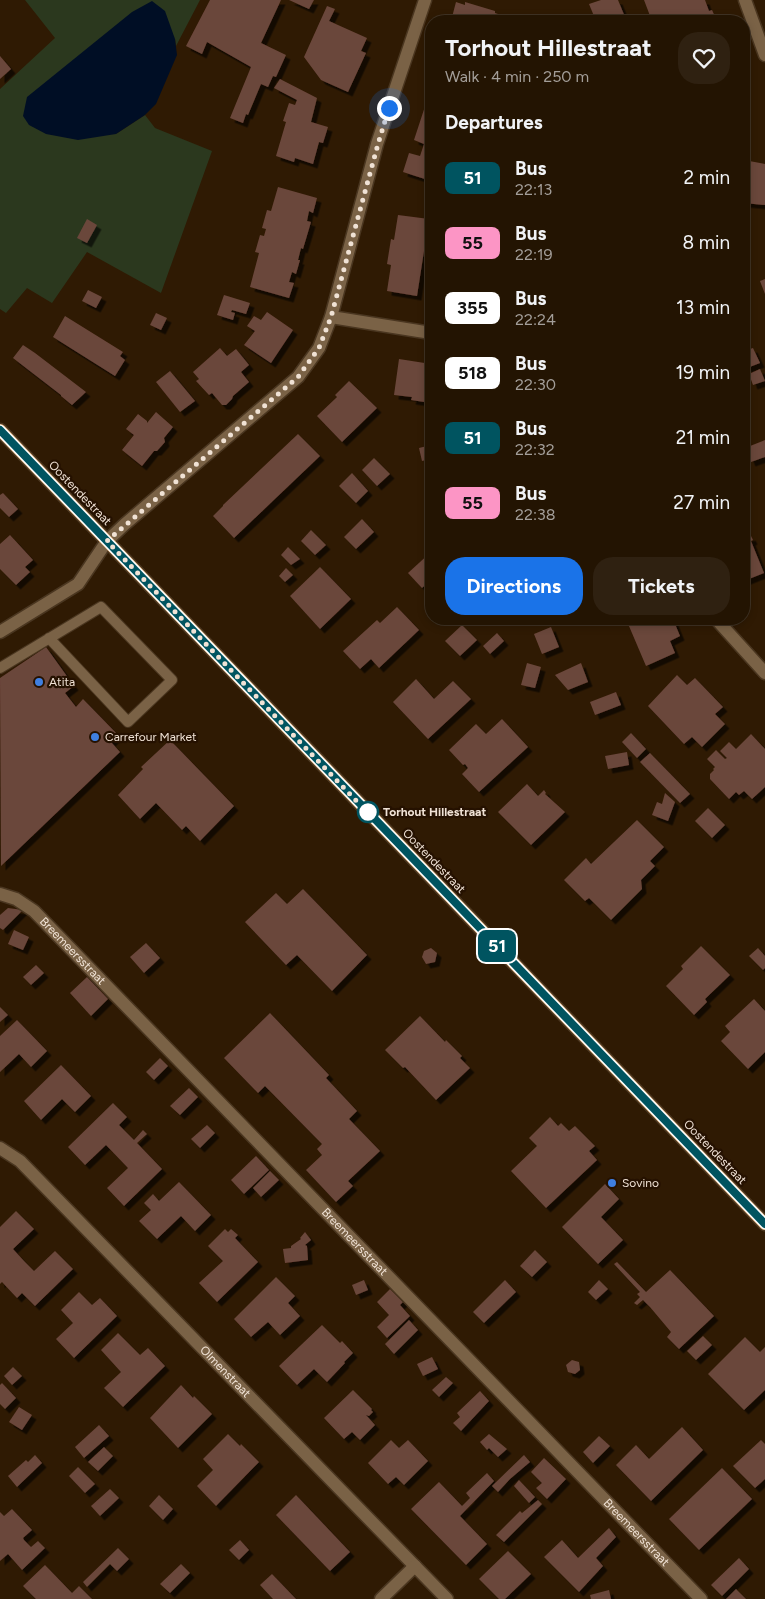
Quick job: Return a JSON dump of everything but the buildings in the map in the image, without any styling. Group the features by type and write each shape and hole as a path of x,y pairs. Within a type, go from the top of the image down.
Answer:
{"main road":[{"name":"Oostendestraat","path":"0,430 765,1224"}],"street":[{"path":"0,632 78,584 107,541 298,377 319,348 331,317 378,144 425,0"},
{"path":"745,0 765,55"},
{"path":"331,317 425,332"},
{"path":"721,625 765,674"},
{"name":"Breemeersstraat","path":"0,894 16,899 34,910 701,1599"},
{"name":"Olmenstraat","path":"0,1148 27,1168 447,1599"},
{"path":"381,1599 415,1566"}],"lane":[{"path":"0,668 49,638 101,607 172,680 128,722 49,638"}],"green space":[{"path":"25,0 200,0 176,46 175,39 116,134 145,115 155,128 212,151 161,293 87,252 52,303 27,288 6,313 0,309 0,89 55,38"}],"water":[{"path":"152,1 165,11 175,39 177,55 156,104 145,115 116,134 78,140 46,134 29,125 23,116 27,97 132,12"}],"bus line":[{"name":"51","path":"0,430 765,1224"}],"place":[{"name":"Atita","path":"39,682"},
{"name":"Carrefour Market","path":"95,737"},
{"name":"Torhout Hillestraat","path":"368,812"},
{"name":"Sovino","path":"612,1183"}],"route":[{"path":"368,812 371,816 107,541 298,377 319,348 331,317 389,108"}]}
